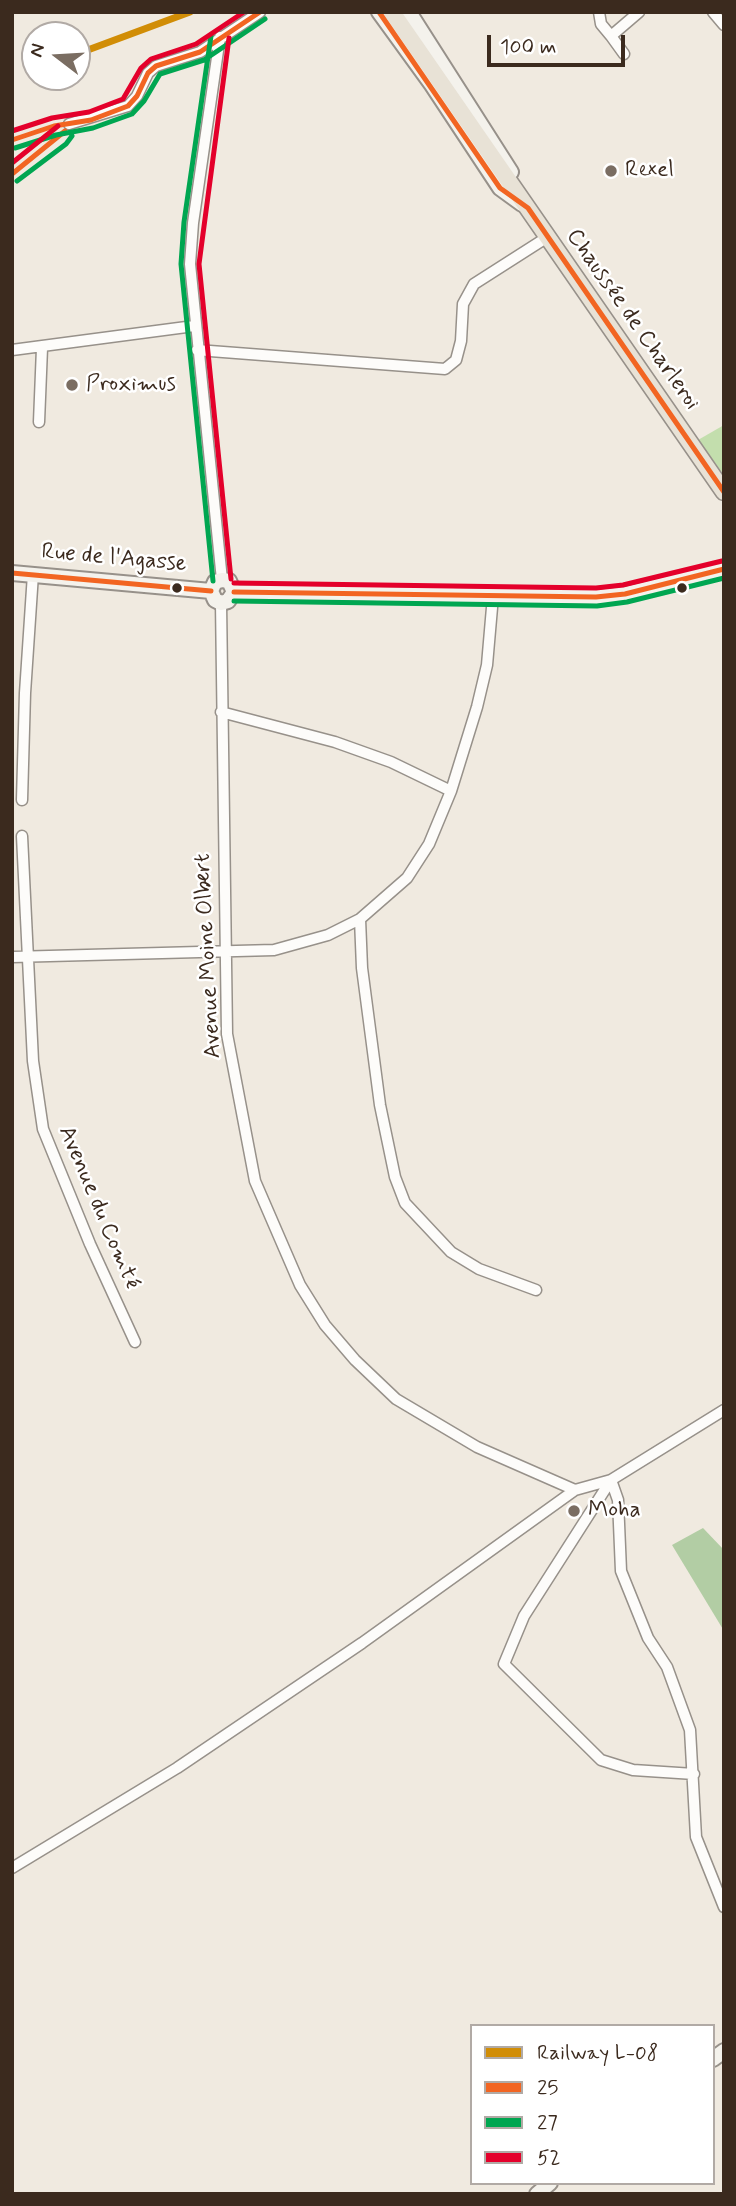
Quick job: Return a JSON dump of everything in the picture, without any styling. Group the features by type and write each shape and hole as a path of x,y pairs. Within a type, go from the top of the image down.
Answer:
{"main road":[{"name":"Chaussée de Charleroi","path":"392,12 724,492"}],"street":[{"path":"69,124 128,106 137,96 148,73 156,66 200,52 260,12"},
{"name":"Chaussée de Charleroi","path":"379,12 500,188 528,208"},
{"name":"Chaussée de Charleroi","path":"409,12 461,89 516,180 528,208"},
{"path":"599,12 601,24 624,54"},
{"path":"611,36 639,12"},
{"path":"713,12 724,25"},
{"path":"220,37 192,223 190,285 222,579"},
{"path":"197,350 445,369 456,360 461,341 463,304 474,284 547,238"},
{"path":"12,350 194,326"},
{"path":"39,422 42,348"},
{"path":"234,592 613,596 724,569"},
{"name":"Rue de l'Agasse","path":"12,573 216,597"},
{"path":"22,800 25,693 33,574"},
{"path":"222,579 229,581 234,592 232,599 216,597 215,582 222,579"},
{"path":"12,957 274,950 302,944 360,919 407,878 429,844 451,791 483,684 493,596"},
{"name":"Avenue Moine Olbert","path":"216,597 227,1034 255,1181 300,1285 326,1325 355,1360 396,1399 477,1447 575,1490"},
{"path":"220,712 335,742 391,762 451,791"},
{"name":"Avenue du Comté","path":"22,836 30,956 33,1061 43,1129 90,1244 135,1342"},
{"path":"360,919 362,968 380,1105 395,1177 405,1203 451,1252 479,1269 536,1290"},
{"path":"12,1868 177,1768 430,1595 575,1490 611,1480 724,1410"},
{"path":"611,1480 524,1616 504,1664 601,1760 633,1770 694,1774"},
{"path":"611,1480 618,1500 621,1571 648,1638 667,1667 690,1730 696,1837 724,1907"}],"green space":[{"path":"724,425 724,475 698,440"},
{"path":"703,1528 724,1550 724,1631 672,1545"}],"rail line":[{"name":"L-08","path":"91,49 190,12"}],"transit line":[{"name":"52","path":"12,131 52,118 89,112 123,99 141,68 151,59 196,44 244,12"},
{"name":"25","path":"12,140 54,126 91,120 128,106 137,96 148,73 156,66 200,52 260,12"},
{"name":"25","path":"379,12 500,188 528,208 724,492"},
{"name":"27","path":"15,148 56,135 93,128 132,114 144,101 160,74 204,60 265,19"},
{"name":"27","path":"211,36 184,222 181,264 213,581"},
{"name":"52","path":"229,38 199,264 231,579"},
{"name":"52","path":"12,163 58,126"},
{"name":"25","path":"12,174 65,131"},
{"name":"27","path":"17,181 66,144 72,136"},
{"name":"52","path":"234,583 596,588 623,585 722,561"},
{"name":"25","path":"234,592 596,597 625,594 724,569"},
{"name":"25","path":"12,573 211,591"},
{"name":"27","path":"234,601 597,606 627,602 724,578"}],"place":[{"name":"Rexel","path":"611,171"},
{"name":"Proximus","path":"72,385"},
{"name":"Moha","path":"574,1511"}]}
